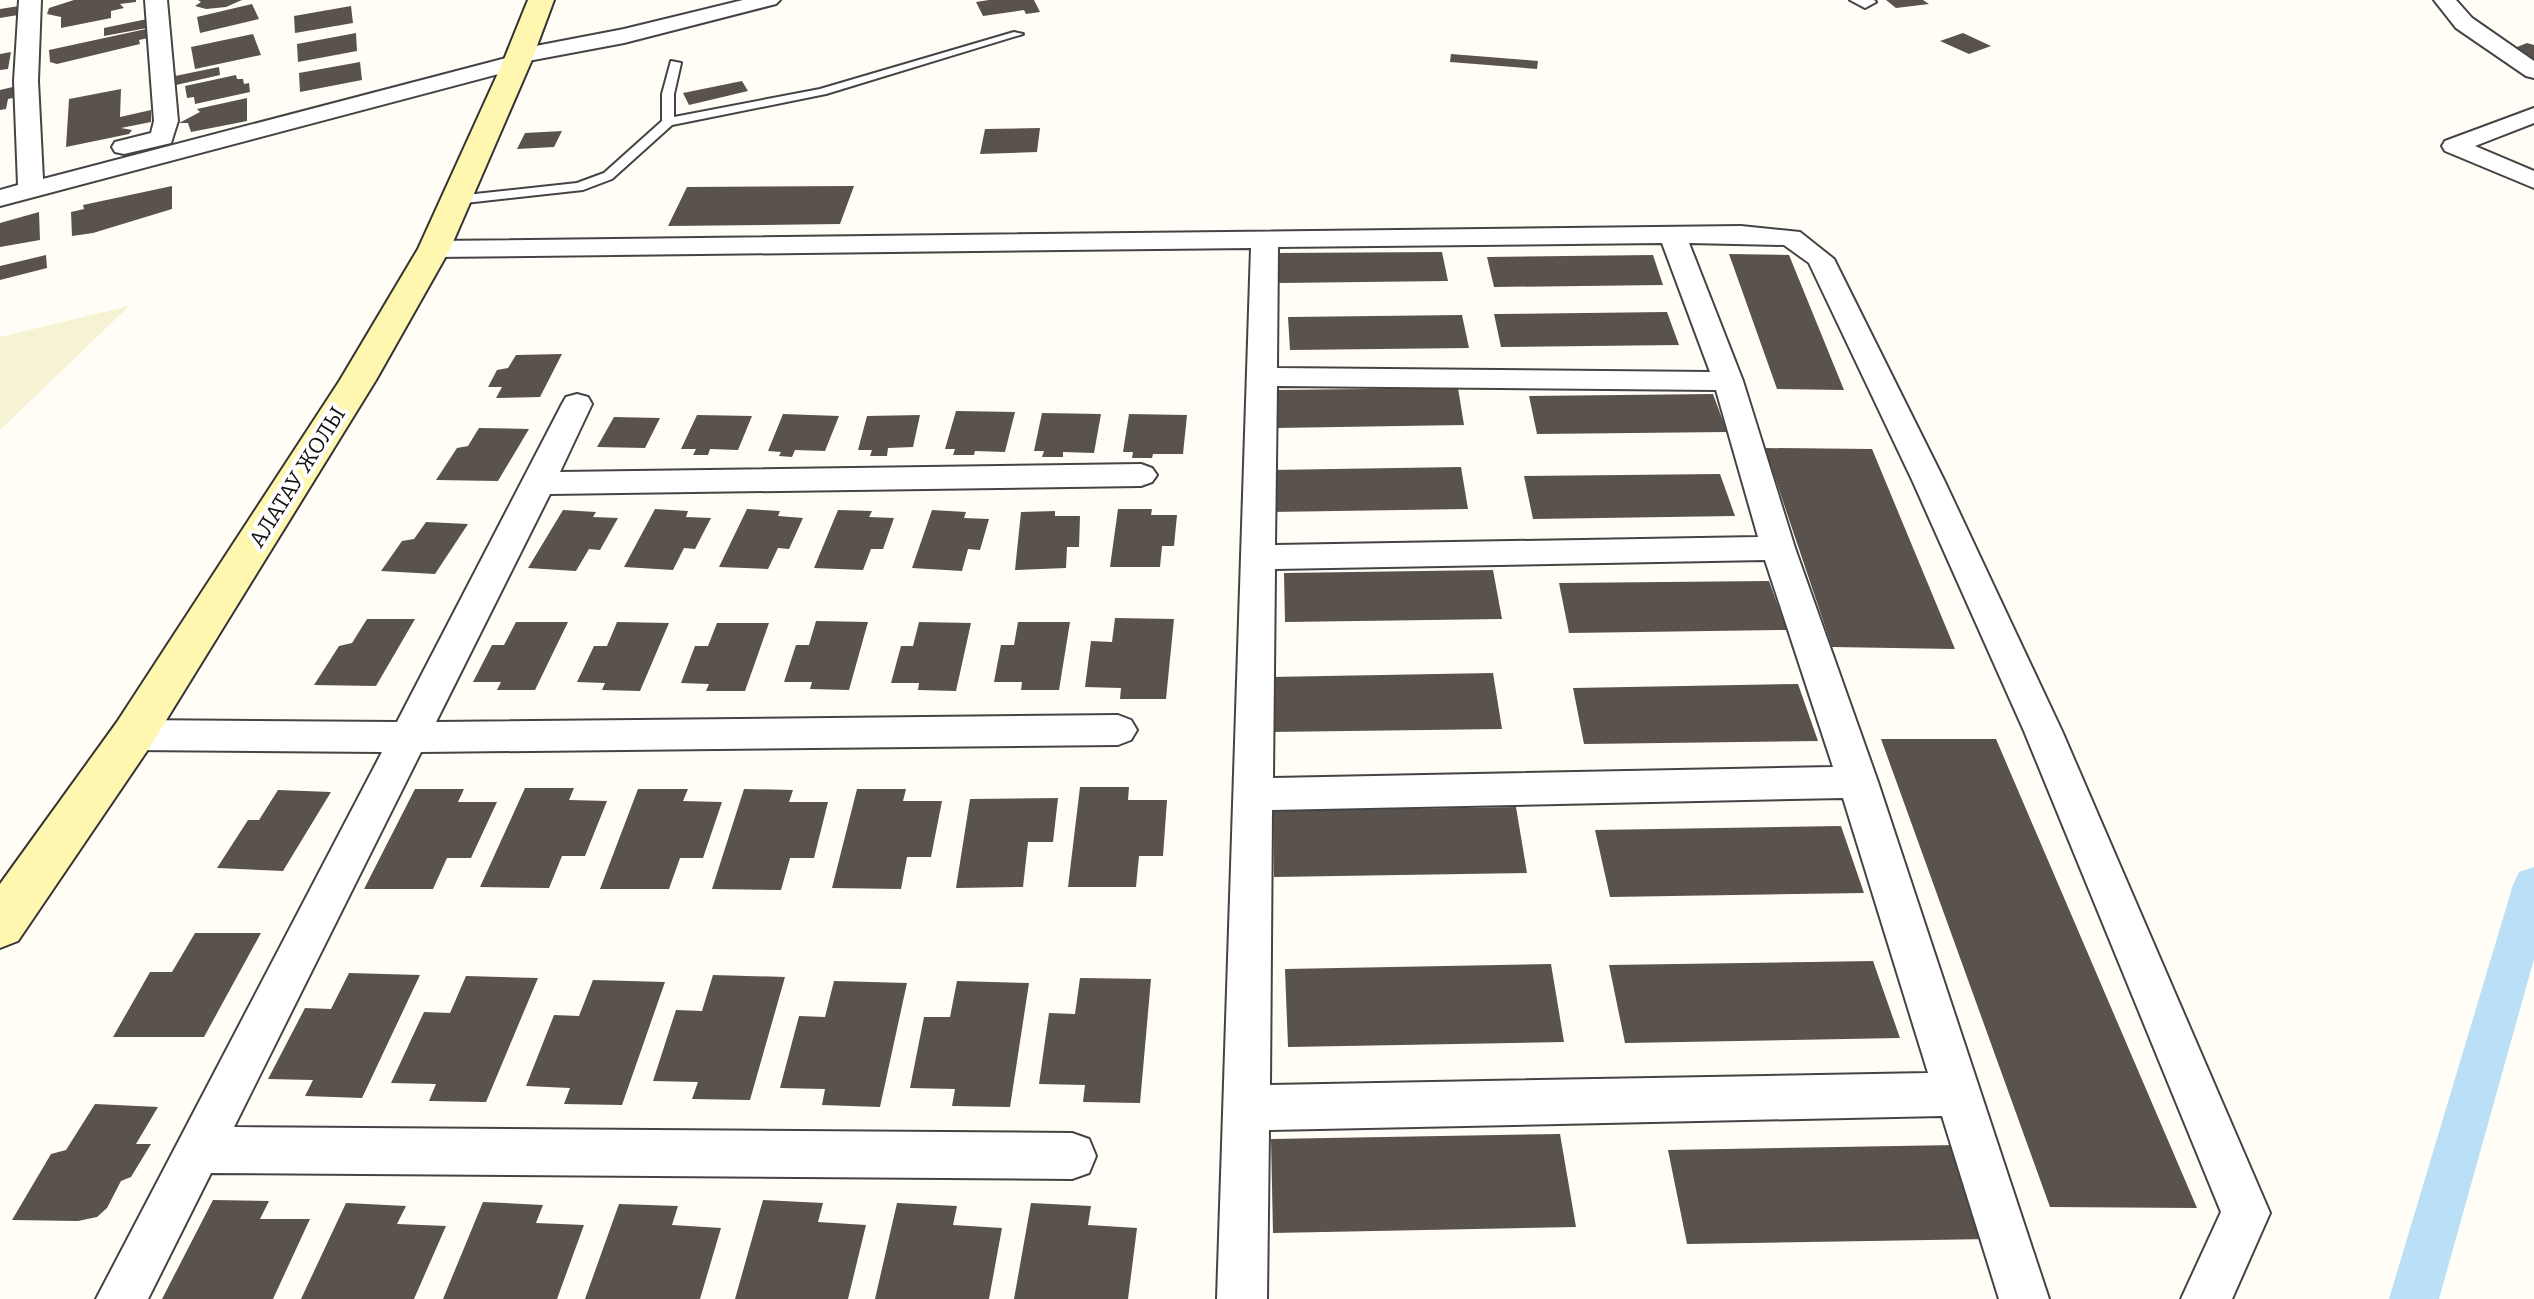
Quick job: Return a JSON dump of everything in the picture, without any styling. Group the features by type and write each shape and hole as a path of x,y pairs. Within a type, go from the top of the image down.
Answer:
{"main road":[{"name":"АЛАТАУ ЖОЛЫ","path":"0,925 133,735 358,380 434,249 519,59 541,0"}],"street":[{"path":"30,0 26,81 30,174"},
{"path":"0,198 30,174 162,138 166,121 156,0"},
{"path":"0,169 30,174 769,0"},
{"path":"2445,0 2464,23 2534,71"},
{"path":"2534,115 2454,146 2534,180"},
{"path":"434,249 1741,234 1791,238 1820,259 1929,482 2037,717 2246,1213 2206,1299"},
{"path":"1673,236 1728,381 1778,548 1858,782 2024,1299"},
{"path":"1242,1299 1265,238"},
{"path":"1261,377 1728,381"},
{"path":"121,1299 200,1150 577,404"},
{"path":"539,483 1141,475"},
{"path":"1258,557 1778,548"},
{"path":"133,735 410,737 1118,730"},
{"path":"1253,794 1858,782"},
{"path":"1246,1108 1960,1094"},
{"path":"200,1150 1072,1156"}],"lane":[{"path":"456,200 579,187 608,176 653,132 668,122 822,92 1018,34"},
{"path":"668,122 668,94 675,63"}],"shaded area":[{"path":"129,306 0,430 0,337"}],"building":[{"path":"74,0 136,2 120,4 124,8 111,11 111,18 61,28 61,17 47,14 49,8"},
{"path":"198,0 242,0 226,7 206,9 195,6 201,2"},
{"path":"1034,0 1040,12 1026,14 1024,10 983,16 976,2"},
{"path":"1886,0 1923,0 1929,4 1896,8"},
{"path":"252,4 259,19 200,33 197,17"},
{"path":"19,6 18,15 0,18 0,9"},
{"path":"351,6 353,23 295,33 294,16"},
{"path":"147,19 147,28 104,36 104,28"},
{"path":"146,29 148,38 139,40 140,44 57,64 50,62 49,50"},
{"path":"356,33 357,51 298,62 297,44"},
{"path":"1963,33 1991,46 1969,54 1940,41"},
{"path":"253,34 261,55 195,69 191,47"},
{"path":"2527,43 2534,45 2534,61 2507,51"},
{"path":"11,52 8,69 0,70 0,54"},
{"path":"1451,54 1538,61 1537,69 1450,62"},
{"path":"360,62 362,80 300,92 299,73"},
{"path":"219,67 220,75 176,85 175,76"},
{"path":"236,75 237,79 243,79 244,84 249,83 250,92 195,104 194,97 187,98 185,86"},
{"path":"742,81 748,91 689,105 683,93"},
{"path":"17,86 17,97 8,99 6,109 0,110 0,90"},
{"path":"121,89 120,117 151,110 151,122 121,128 132,130 129,134 66,147 69,99"},
{"path":"247,98 247,121 191,132 188,123 179,123 200,112 197,109"},
{"path":"1040,128 1037,152 980,154 985,129"},
{"path":"562,131 554,147 517,149 525,133"},
{"path":"172,186 172,209 93,233 72,236 71,212 84,209 83,205"},
{"path":"854,186 840,224 668,226 687,187"},
{"path":"39,212 40,240 0,247 0,223"},
{"path":"1442,252 1448,281 1279,283 1277,253"},
{"path":"1729,254 1789,255 1844,390 1777,389"},
{"path":"46,255 47,268 0,280 0,266"},
{"path":"1653,255 1663,285 1494,287 1487,257"},
{"path":"1667,312 1679,345 1501,347 1494,314"},
{"path":"1462,315 1469,348 1290,350 1288,317"},
{"path":"562,354 540,397 496,398 502,387 488,387 497,370 508,368 516,355"},
{"path":"1458,388 1464,425 1275,428 1274,390"},
{"path":"1713,394 1727,432 1537,434 1529,396"},
{"path":"956,411 1015,412 1005,452 975,451 974,455 953,455 955,449 945,449"},
{"path":"1042,413 1101,414 1094,453 1063,452 1063,457 1042,457 1044,451 1034,451"},
{"path":"783,414 839,416 825,451 795,450 792,457 768,451"},
{"path":"1129,414 1187,415 1183,454 1132,458 1133,452 1123,452"},
{"path":"697,415 752,416 738,450 710,449 708,455 693,455 696,449 681,449"},
{"path":"920,415 913,447 888,448 887,456 870,456 872,450 858,450 867,416"},
{"path":"614,417 660,418 645,448 597,447"},
{"path":"479,428 529,429 498,481 436,480 457,448 468,446"},
{"path":"1765,448 1872,449 1955,649 1832,647"},
{"path":"1461,467 1468,509 1267,512 1266,470"},
{"path":"1720,474 1735,516 1533,519 1524,476"},
{"path":"655,509 688,511 686,517 711,518 695,549 684,548 673,570 624,567"},
{"path":"747,509 780,511 778,516 803,518 789,549 778,548 768,569 719,567"},
{"path":"1118,509 1152,509 1151,515 1177,515 1174,546 1162,546 1160,567 1110,567"},
{"path":"563,510 596,512 593,517 618,518 600,550 589,549 576,571 528,568"},
{"path":"838,510 872,511 869,517 894,518 883,549 871,549 863,570 814,568"},
{"path":"932,510 966,512 964,518 989,519 980,550 968,549 962,571 912,568"},
{"path":"1055,511 1055,516 1080,516 1079,547 1067,547 1066,568 1015,570 1021,512"},
{"path":"426,522 468,524 435,574 381,571 402,541 414,539"},
{"path":"1493,570 1502,619 1285,622 1284,573"},
{"path":"1769,581 1787,630 1569,633 1559,583"},
{"path":"1115,618 1174,619 1166,699 1120,699 1121,688 1085,687 1091,641 1112,642"},
{"path":"367,619 415,619 376,686 314,685 339,646 352,643"},
{"path":"816,621 868,622 849,690 810,689 812,682 784,682 796,645 809,645"},
{"path":"516,622 568,622 535,690 497,690 501,682 473,682 492,645 504,645"},
{"path":"617,622 669,623 640,691 602,690 605,683 577,682 594,646 607,646"},
{"path":"919,622 971,623 956,691 918,690 919,683 891,683 901,646 913,646"},
{"path":"1018,622 1070,622 1059,690 1021,690 1022,682 994,682 1001,645 1014,645"},
{"path":"717,623 769,623 745,691 706,691 709,684 681,683 695,646 708,646"},
{"path":"1493,673 1502,729 1270,732 1269,677"},
{"path":"1798,684 1818,741 1584,744 1573,688"},
{"path":"1881,739 1996,739 2197,1208 2050,1207"},
{"path":"1080,787 1129,787 1128,800 1167,800 1163,856 1139,856 1136,887 1068,887"},
{"path":"525,788 574,788 569,800 607,801 585,856 562,856 549,888 480,887"},
{"path":"415,789 464,789 458,802 497,802 471,858 447,858 433,889 364,889"},
{"path":"638,789 688,789 683,801 722,802 703,858 680,858 669,889 600,889"},
{"path":"744,789 793,790 789,802 828,802 814,858 790,858 781,890 712,889"},
{"path":"857,789 906,789 903,801 942,801 931,857 907,857 901,889 832,888"},
{"path":"278,790 331,792 283,871 217,868 248,820 259,820"},
{"path":"1058,798 1053,842 1028,842 1023,887 956,888 970,799"},
{"path":"1516,807 1527,873 1274,877 1273,811"},
{"path":"1841,826 1864,893 1610,897 1595,830"},
{"path":"195,933 261,933 204,1037 113,1037 150,972 172,972"},
{"path":"1873,961 1900,1038 1625,1043 1609,965"},
{"path":"1551,964 1564,1042 1288,1047 1285,969"},
{"path":"349,973 420,975 362,1098 305,1096 313,1080 268,1079 305,1008 331,1009"},
{"path":"713,975 785,977 750,1100 692,1099 698,1082 653,1081 676,1010 702,1011"},
{"path":"466,976 538,978 486,1102 429,1101 436,1084 391,1083 424,1012 450,1013"},
{"path":"1080,978 1151,979 1140,1103 1083,1102 1085,1085 1039,1084 1049,1013 1075,1014"},
{"path":"593,980 665,982 622,1105 564,1104 570,1088 526,1086 554,1015 579,1016"},
{"path":"834,981 907,983 880,1107 822,1105 825,1089 780,1088 799,1016 825,1017"},
{"path":"957,981 1029,983 1010,1107 952,1106 955,1089 910,1088 924,1017 950,1017"},
{"path":"95,1104 158,1107 136,1144 151,1144 131,1177 121,1181 107,1208 97,1217 78,1221 12,1220 51,1154 66,1150"},
{"path":"1560,1134 1576,1227 1273,1233 1271,1139"},
{"path":"1957,1145 1990,1239 1687,1244 1668,1150"},
{"path":"213,1200 269,1201 260,1219 310,1219 273,1299 162,1299"},
{"path":"763,1200 823,1203 818,1222 866,1225 848,1299 735,1299"},
{"path":"483,1202 543,1205 536,1223 584,1225 557,1299 443,1299"},
{"path":"346,1203 406,1206 397,1224 446,1226 414,1299 301,1299"},
{"path":"897,1203 957,1206 953,1225 1002,1228 989,1299 875,1299"},
{"path":"1031,1203 1091,1206 1088,1225 1137,1228 1128,1299 1014,1299"},
{"path":"619,1204 678,1206 672,1225 721,1228 700,1299 585,1299"}],"waterway":[{"path":"2414,1299 2534,885"}]}
